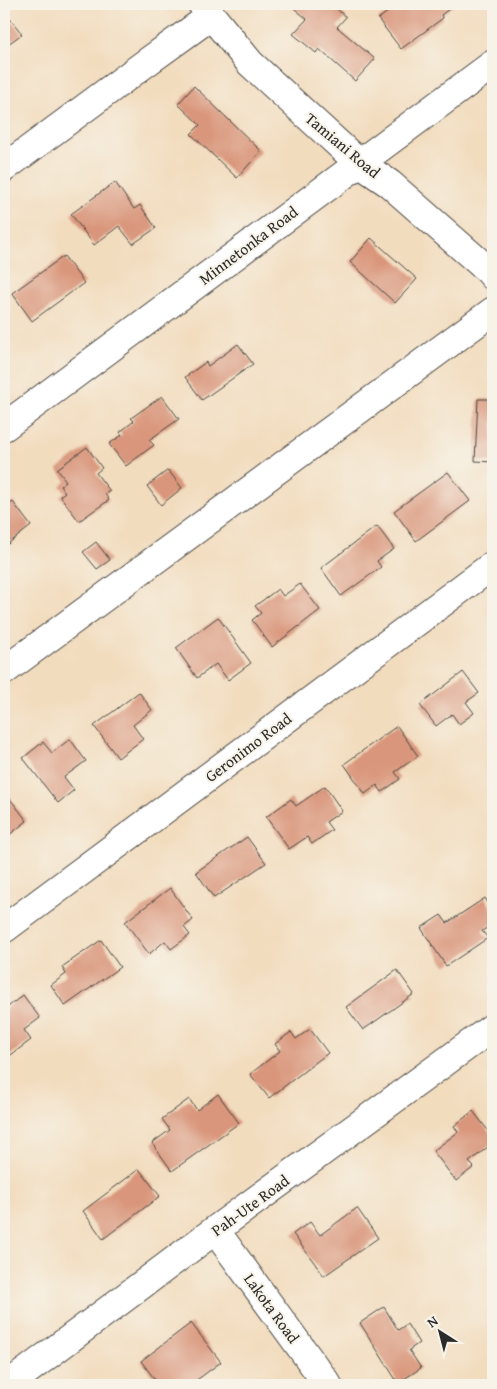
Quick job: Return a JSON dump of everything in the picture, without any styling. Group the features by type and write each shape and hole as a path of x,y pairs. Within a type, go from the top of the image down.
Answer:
{"street":[{"name":"Tamiani Road","path":"207,10 250,63 359,163 390,184 490,271 493,276"},
{"path":"4,168 207,10"},
{"name":"Minnetonka Road","path":"4,427 493,64"},
{"path":"4,671 493,311"},
{"name":"Geronimo Road","path":"4,929 493,565"},
{"name":"Pah-Ute Road","path":"8,1385 216,1230 489,1039"},
{"name":"Lakota Road","path":"216,1230 328,1385"}],"building":[{"path":"289,4 331,4 346,17 337,27 375,59 355,81 319,49 316,53 293,34 307,19"},
{"path":"399,4 456,4 441,15 443,18 401,49 378,19"},
{"path":"8,16 22,34 4,47 4,19"},
{"path":"194,86 261,151 237,178 191,134 200,125 178,104"},
{"path":"115,182 134,209 140,205 156,228 133,244 119,226 94,245 71,214"},
{"path":"371,238 417,279 395,303 350,262"},
{"path":"64,256 84,283 32,321 12,293"},
{"path":"238,344 253,364 202,400 185,377 206,362 208,366"},
{"path":"162,396 179,419 149,440 154,445 126,466 109,444 122,435 120,432 134,421 131,418"},
{"path":"478,399 493,399 493,462 475,461"},
{"path":"87,447 102,468 96,473 110,491 105,494 109,500 79,521 60,496 65,492 60,486 66,481 57,469"},
{"path":"168,470 182,488 161,505 147,486"},
{"path":"448,472 470,501 416,541 394,511"},
{"path":"13,502 31,526 4,547 4,508"},
{"path":"377,526 394,549 377,561 381,567 341,596 321,568"},
{"path":"96,542 110,560 97,569 83,552"},
{"path":"300,584 320,610 272,647 252,620 261,613 255,606 278,589 283,596"},
{"path":"218,617 251,663 228,680 216,664 197,678 176,648"},
{"path":"463,672 479,693 466,702 474,713 459,724 452,714 436,726 420,705"},
{"path":"139,692 152,710 133,725 143,739 118,758 94,726"},
{"path":"397,726 418,756 395,772 400,779 382,792 377,785 365,794 344,764"},
{"path":"70,739 86,761 64,777 74,790 58,803 23,758 43,742 52,753"},
{"path":"325,786 342,811 326,822 332,830 312,844 307,837 289,849 266,817 291,799 296,806"},
{"path":"8,796 27,821 4,839 4,800"},
{"path":"247,837 266,863 214,898 196,872"},
{"path":"170,888 193,920 184,927 190,935 171,949 165,941 149,954 125,922"},
{"path":"485,898 493,910 493,924 482,931 488,938 446,966 421,928 441,915 447,923"},
{"path":"101,940 120,967 65,1006 51,985 66,974 62,967"},
{"path":"397,970 414,994 363,1030 346,1007"},
{"path":"23,995 40,1018 24,1030 31,1040 4,1060 4,1010"},
{"path":"310,1029 328,1053 269,1098 250,1074 280,1051 275,1044 291,1032 296,1039"},
{"path":"218,1094 239,1123 172,1171 152,1143 170,1130 162,1119 189,1099 197,1110"},
{"path":"473,1111 493,1137 493,1143 469,1162 474,1167 456,1181 433,1151 458,1132 454,1126"},
{"path":"139,1169 160,1196 103,1239 83,1211"},
{"path":"357,1208 378,1238 324,1276 293,1234 310,1222 320,1235"},
{"path":"384,1307 398,1330 407,1324 419,1343 409,1350 421,1368 398,1383 360,1323"},
{"path":"191,1323 221,1362 190,1385 150,1385 156,1381 141,1361"}]}
